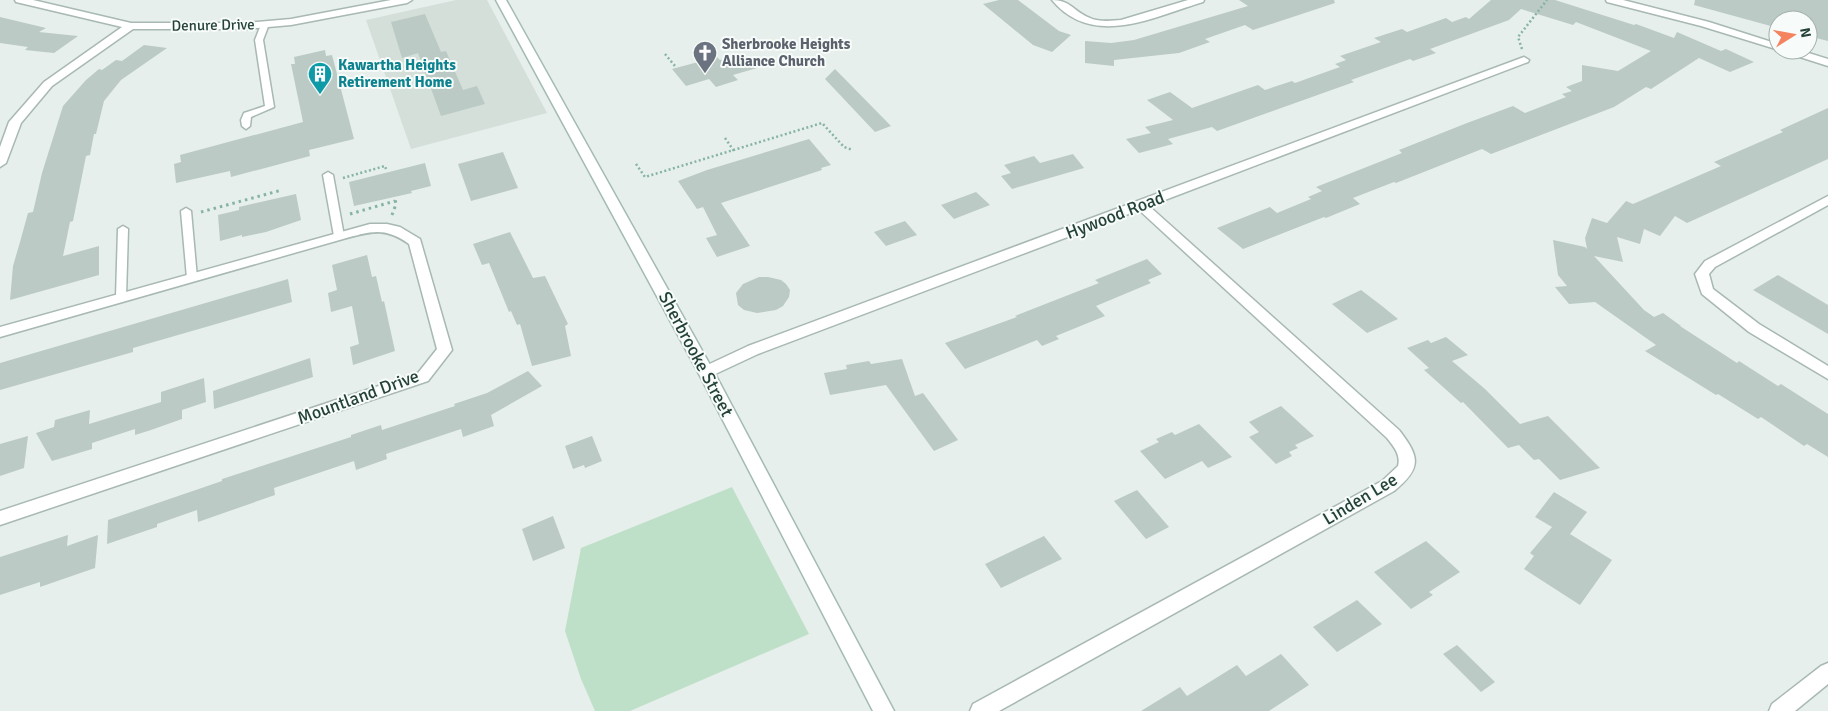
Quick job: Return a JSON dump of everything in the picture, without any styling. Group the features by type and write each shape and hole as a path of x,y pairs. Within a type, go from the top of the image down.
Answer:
{"street":[{"name":"Denure Drive","path":"20,0 131,26 246,26 335,14 407,0"},
{"path":"333,0 335,14"},
{"name":"Sherbrooke Street","path":"501,0 706,372 884,711"},
{"path":"1056,0 1084,22 1109,24 1122,23 1199,0"},
{"path":"1611,0 1704,24 1768,44"},
{"path":"0,163 15,122 48,84 131,26"},
{"name":"Hywood Road","path":"706,372 753,350 1524,60"},
{"path":"1828,200 1710,264 1702,274 1707,291 1754,328 1828,372"},
{"name":"Linden Lee","path":"980,711 1388,486 1403,475 1409,462 1406,451 1392,434 1141,205"},
{"name":"Mountland Drive","path":"0,332 339,236 372,228 388,227 402,232 415,242 445,350 423,377 0,518"},
{"path":"1779,711 1828,672"}],"lane":[{"path":"246,126 245,120 247,115 270,107 259,40 265,24"},
{"path":"329,178 339,236"},
{"path":"186,214 192,278"},
{"path":"121,297 123,229"}],"path":[{"path":"1524,60 1518,37 1546,0"},
{"path":"665,54 675,66"},
{"path":"636,164 644,177 822,123 844,147 853,150"},
{"path":"725,138 734,150"},
{"path":"329,178 385,166 386,169"},
{"path":"186,214 282,190"},
{"path":"336,218 396,201"}],"shaded area":[{"path":"456,0 487,0 547,113 411,149 366,20"}],"green space":[{"path":"732,487 809,634 630,711 595,711 581,679 565,631 581,548"}],"building":[{"path":"999,0 1018,0 1059,31 1071,35 1052,52 1033,45 983,4"},
{"path":"1239,0 1334,0 1335,3 1253,30 1245,25 1205,39 1210,42 1179,53 1114,60 1114,66 1085,63 1085,41 1111,43 1134,40 1248,6"},
{"path":"1491,0 1555,0 1634,25 1636,24 1674,38 1677,32 1721,51 1726,49 1754,62 1730,72 1699,58 1651,89 1646,87 1614,107 1491,154 1482,149 1396,183 1394,182 1353,198 1360,204 1243,249 1217,228 1270,207 1277,213 1311,199 1308,197 1322,191 1316,187 1402,153 1399,150 1467,123 1513,106 1525,113 1566,97 1562,94 1572,91 1566,87 1582,81 1582,65 1618,71 1651,51 1576,22 1573,25 1521,9 1509,20 1430,49 1436,53 1413,61 1410,59 1351,80 1354,82 1217,131 1212,127 1168,139 1173,144 1139,153 1126,139 1151,133 1145,127 1173,120 1147,100 1170,92 1192,108 1258,85 1265,90 1292,81 1295,83 1340,67 1335,64 1346,60 1340,56 1381,42 1374,38 1402,29 1407,32 1446,18 1452,22 1466,17 1469,19"},
{"path":"1695,0 1828,0 1828,41 1818,38 1818,10 1768,10 1768,25 1694,5"},
{"path":"425,14 441,52 446,51 463,90 477,86 485,104 441,116 418,53 402,58 391,22"},
{"path":"0,17 46,28 39,32 78,36 54,53 25,50 28,47 0,43"},
{"path":"144,45 167,48 121,80 104,101 90,155 86,156 73,221 70,222 63,256 99,246 99,275 10,300 13,266 28,213 33,212 42,173 63,106 86,80 99,69 102,70 116,60 122,61"},
{"name":"Kawartha Heights Retirement Home","path":"325,50 326,56 332,55 354,139 309,150 310,156 231,177 230,171 176,183 174,164 181,162 180,155 303,122 291,64 295,64 294,57"},
{"name":"Sherbrooke Heights Alliance Church","path":"743,53 757,68 733,75 738,80 716,87 709,79 686,86 672,69 717,57 720,60"},
{"path":"835,69 891,126 875,132 825,79"},
{"path":"1828,108 1828,159 1687,223 1675,216 1660,236 1644,229 1640,244 1617,237 1623,262 1594,256 1644,310 1654,317 1663,313 1737,363 1739,361 1778,386 1781,384 1828,414 1828,457 1807,444 1804,446 1761,417 1758,419 1645,351 1656,345 1595,302 1569,304 1555,287 1567,286 1558,275 1553,240 1587,249 1585,238 1592,218 1607,223 1626,201 1633,204 1721,166 1714,162 1783,132 1780,130"},
{"path":"809,139 831,165 821,168 822,170 721,203 750,246 717,257 706,238 717,235 703,207 697,209 678,181 707,170"},
{"path":"503,152 518,188 471,201 458,164"},
{"path":"1073,154 1084,168 1012,189 1001,176 1011,173 1004,165 1034,156 1040,163"},
{"path":"425,163 431,186 411,191 412,193 354,206 349,182"},
{"path":"976,192 990,205 954,219 941,205"},
{"path":"296,194 301,220 266,232 242,237 242,235 220,241 218,215 239,210 239,207"},
{"path":"905,221 917,235 886,246 874,232"},
{"path":"510,232 533,278 545,276 568,324 565,326 571,356 532,366 520,324 517,325 511,311 509,312 489,263 482,265 473,244"},
{"path":"367,255 372,277 376,276 382,302 384,301 395,351 353,365 350,347 359,344 352,306 331,312 328,293 337,290 332,265"},
{"path":"1147,259 1162,274 1148,280 1151,283 1096,306 1105,316 1056,336 1059,339 1042,346 1037,340 965,369 945,343 1017,317 1015,316 1099,283 1095,280"},
{"path":"1778,275 1828,305 1828,334 1753,290"},
{"path":"759,277 781,280 786,284 790,290 789,297 783,306 776,310 757,313 744,310 738,305 736,293 743,284"},
{"path":"288,279 292,302 133,348 133,352 0,390 0,363"},
{"path":"1361,290 1398,319 1367,333 1332,304"},
{"path":"1446,337 1468,355 1452,361 1485,389 1520,424 1548,416 1600,468 1560,480 1539,459 1534,460 1519,445 1508,448 1463,402 1461,403 1424,370 1429,368 1407,348 1428,340 1431,343"},
{"path":"310,358 313,377 214,409 213,391"},
{"path":"902,359 915,396 923,393 958,440 934,451 886,385 830,395 824,373 847,369 846,365 869,361 871,364"},
{"path":"528,371 542,386 491,415 494,426 463,437 461,429 386,454 387,459 356,470 354,461 274,488 275,495 198,522 197,510 157,524 157,527 107,544 108,520 381,425 382,430 455,406 454,404 487,393"},
{"path":"204,378 206,402 182,410 182,419 151,430 135,435 135,429 92,443 92,449 52,461 36,433 54,427 55,420 90,410 89,424 161,402 161,392"},
{"path":"1281,406 1314,436 1295,445 1298,448 1289,452 1292,456 1276,464 1249,437 1259,432 1249,422"},
{"path":"1199,424 1232,457 1208,468 1202,461 1165,479 1140,451 1159,442 1156,439 1172,432 1175,435"},
{"path":"28,436 24,468 0,476 0,444"},
{"path":"592,436 602,461 585,468 584,465 573,469 565,446"},
{"path":"1137,490 1169,527 1146,539 1114,501"},
{"path":"1554,492 1587,512 1570,534 1612,560 1580,605 1524,569 1534,556 1530,553 1552,527 1535,517"},
{"path":"553,516 565,548 533,561 522,529"},
{"path":"68,535 67,546 98,535 95,568 40,587 40,582 0,595 0,557"},
{"path":"1044,536 1062,559 1001,588 985,564"},
{"path":"1426,541 1460,572 1429,592 1433,595 1411,609 1374,572"},
{"path":"1357,600 1382,624 1337,652 1313,627"},
{"path":"1457,645 1495,682 1481,692 1443,654"},
{"path":"1281,654 1309,685 1269,711 1141,711 1180,687 1187,696 1237,665 1246,676"}],"place":[{"name":"Sherbrooke Heights Alliance Church","path":"705,74"},
{"name":"Kawartha Heights Retirement Home","path":"320,95"}]}
